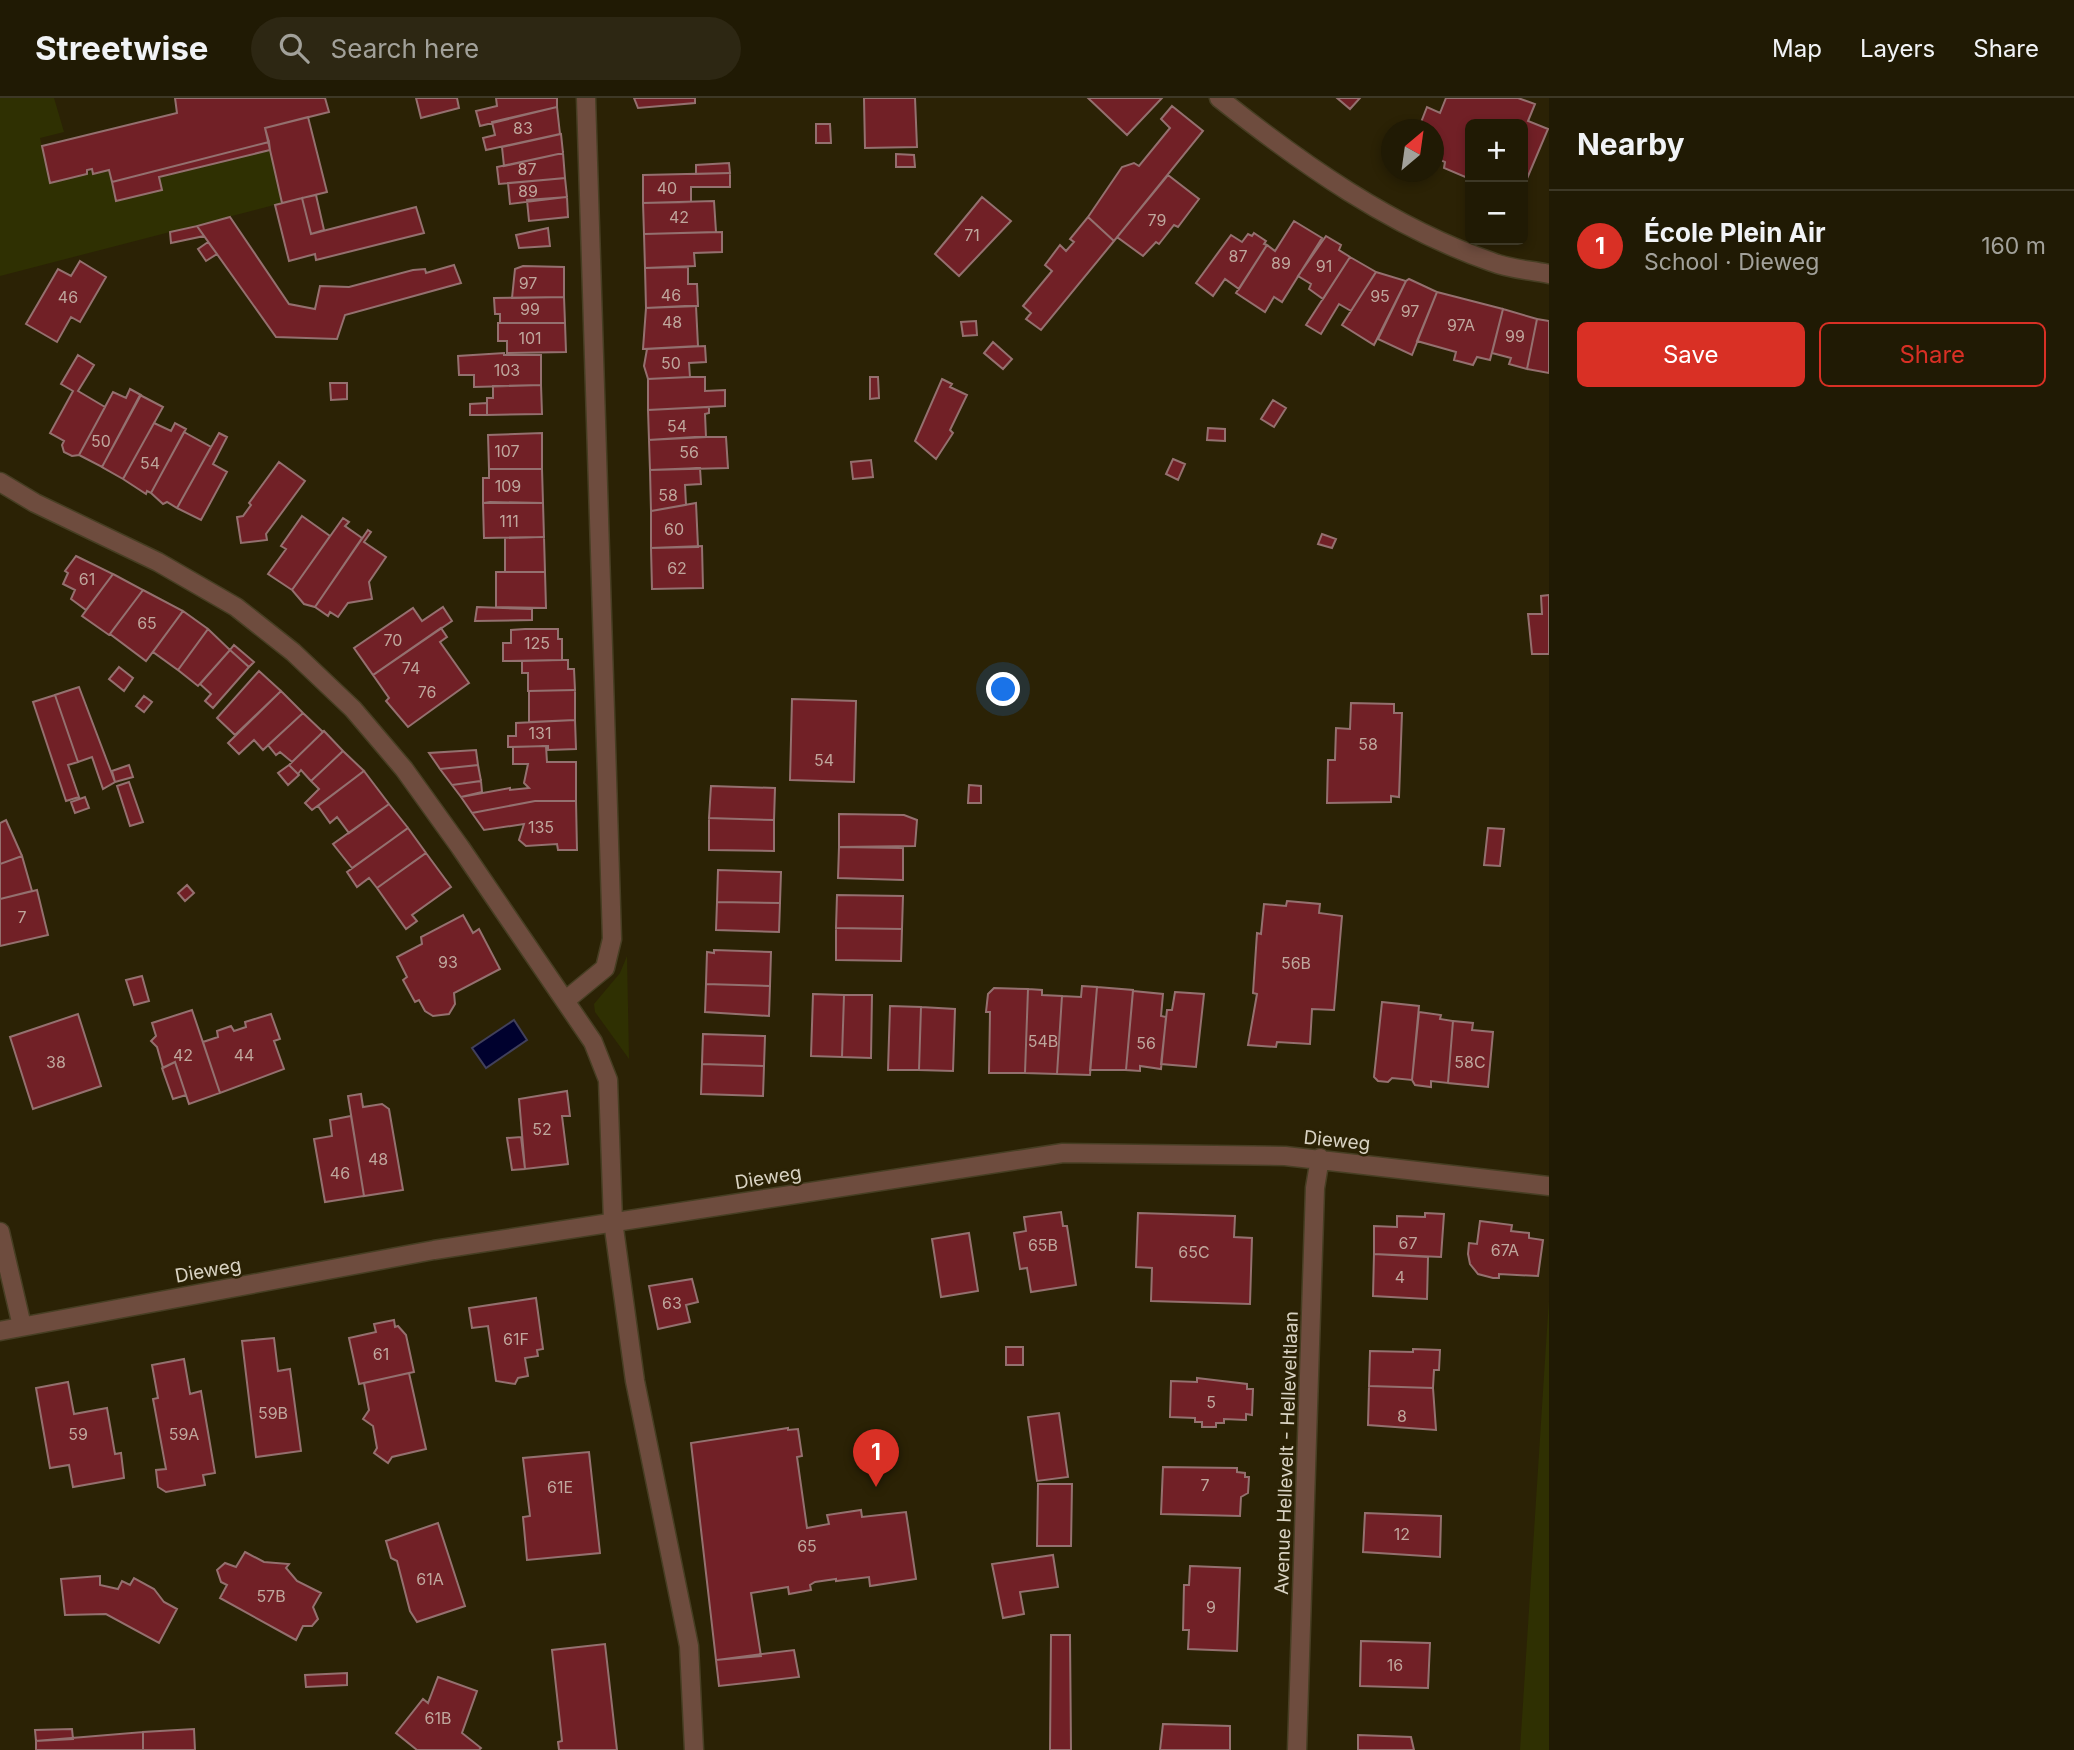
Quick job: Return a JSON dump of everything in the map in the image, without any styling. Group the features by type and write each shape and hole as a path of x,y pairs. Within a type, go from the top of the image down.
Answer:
{"street":[{"path":"566,1000 605,968 612,939 586,98"},
{"path":"1219,98 1280,147 1396,221 1493,263 1549,274"},
{"path":"0,482 35,503 158,562 236,607 293,652 353,709 404,769 593,1042 608,1080 613,1221 635,1381 689,1646 694,1750"},
{"name":"Dieweg","path":"0,1331 434,1250 574,1231 613,1221 1063,1153 1320,1158 1549,1186"},
{"name":"Avenue Hellevelt - Helleveltlaan","path":"1297,1750 1315,1202 1320,1158"},
{"path":"0,1232 22,1326"}],"shaded area":[{"path":"0,98 54,98 64,132 40,138 51,183 108,167 116,201 162,190 159,177 270,150 282,203 0,276"},
{"path":"627,956 629,1059 595,1012 594,1004 620,973"},
{"path":"1549,1301 1549,1750 1520,1750 1547,1329"}],"water":[{"path":"514,1020 527,1040 486,1068 472,1048"}],"building":[{"path":"175,98 325,98 329,112 265,128 269,142 112,182 109,170 93,174 92,169 87,170 87,174 50,183 42,146 177,113"},
{"path":"416,98 457,98 459,108 421,118"},
{"path":"496,98 557,98 557,107 480,126 476,111 497,106"},
{"path":"634,98 695,98 695,103 638,108"},
{"path":"864,98 915,98 917,147 865,148"},
{"path":"1088,98 1162,98 1127,135"},
{"path":"1337,98 1360,98 1350,109"},
{"path":"1446,98 1518,98 1535,104 1528,121 1465,119 1465,177 1444,168 1444,119 1422,119 1427,107 1440,113"},
{"path":"1172,106 1203,131 1114,241 1088,217 1122,167 1134,163 1139,166 1170,128 1161,119"},
{"path":"557,107 560,134 486,150 483,138 495,135 492,122"},
{"path":"308,117 327,192 282,203 265,128"},
{"path":"1528,121 1548,129 1528,176"},
{"path":"816,124 830,124 831,143 816,143"},
{"path":"561,134 563,153 504,166 502,147"},
{"path":"269,142 270,150 159,177 162,190 116,201 112,182"},
{"path":"563,153 565,178 499,184 497,167"},
{"path":"896,154 914,155 915,167 896,167"},
{"path":"729,163 730,173 696,174 696,165"},
{"path":"730,173 730,187 691,187 691,202 643,203 643,175"},
{"path":"1168,175 1199,199 1178,227 1174,225 1159,244 1156,242 1143,256 1117,237"},
{"path":"565,178 567,197 510,204 508,183"},
{"path":"316,195 324,230 311,234 302,198"},
{"path":"567,197 568,217 529,221 527,200"},
{"path":"982,197 1011,221 959,276 935,254"},
{"path":"302,198 311,234 416,207 424,233 316,260 315,254 289,261 275,205"},
{"path":"714,201 716,232 644,234 643,203"},
{"path":"230,217 289,304 315,309 320,286 349,287 413,270 425,269 426,273 454,265 461,283 345,315 337,339 276,337 197,226"},
{"path":"1088,217 1114,241 1041,330 1026,319 1031,313 1023,306 1052,271 1045,265 1060,245 1066,251 1074,242 1070,239"},
{"path":"1294,221 1322,238 1282,302 1274,297 1265,312 1236,293 1267,245 1275,251"},
{"path":"197,226 204,236 171,243 170,232"},
{"path":"548,228 550,246 519,248 516,235"},
{"path":"722,232 722,252 694,253 695,266 645,268 644,234"},
{"path":"1254,233 1266,241 1264,244 1267,245 1239,289 1225,279 1213,296 1196,283 1231,235 1242,242 1248,234 1252,236"},
{"path":"1326,236 1341,245 1339,250 1350,257 1323,299 1309,289 1311,284 1298,276"},
{"path":"208,242 217,254 206,261 198,249"},
{"path":"1350,257 1376,272 1351,311 1339,304 1321,334 1306,325"},
{"path":"80,261 106,277 80,322 71,317 57,342 26,324 58,269 71,276"},
{"path":"523,266 564,267 564,297 512,298 515,269"},
{"path":"688,267 688,284 697,284 698,306 646,308 645,268"},
{"path":"1376,272 1406,281 1374,345 1342,325"},
{"path":"1409,279 1437,292 1412,355 1378,339"},
{"path":"1437,292 1503,309 1490,360 1477,357 1473,365 1454,360 1456,352 1417,341"},
{"path":"564,297 565,323 500,323 500,314 495,314 494,298"},
{"path":"696,306 698,346 643,349 646,308"},
{"path":"1503,309 1537,319 1527,369 1509,364 1511,358 1492,353"},
{"path":"1537,319 1549,321 1549,373 1527,369"},
{"path":"976,321 977,335 963,336 961,322"},
{"path":"498,323 565,323 566,352 507,353 507,341 498,341"},
{"path":"993,342 1012,359 1003,369 984,353"},
{"path":"705,346 706,362 689,363 690,377 648,379 644,366 647,349"},
{"path":"504,353 541,355 541,385 474,387 474,375 459,375 458,356"},
{"path":"78,355 94,365 78,391 105,407 79,455 72,456 64,452 64,441 50,433 73,391 61,384"},
{"path":"705,377 705,391 725,390 725,406 648,410 648,379"},
{"path":"870,377 878,377 879,398 870,399"},
{"path":"942,379 952,384 950,387 967,395 950,430 953,433 936,459 915,441"},
{"path":"330,383 347,383 347,399 331,400"},
{"path":"541,385 542,414 487,415 487,398 493,398 493,386"},
{"path":"130,389 141,395 102,467 79,455 113,392 126,398"},
{"path":"140,395 163,407 123,479 102,467"},
{"path":"1273,400 1286,408 1274,427 1261,419"},
{"path":"487,403 487,415 470,415 470,404"},
{"path":"709,407 709,413 705,414 706,437 649,440 648,410"},
{"path":"154,423 171,431 175,423 186,429 151,493 147,491 146,494 123,479"},
{"path":"1208,428 1225,429 1225,441 1207,440"},
{"path":"184,432 211,447 177,508 167,502 163,504 151,493"},
{"path":"219,433 227,437 213,464 227,472 201,520 177,508"},
{"path":"542,433 542,469 489,469 488,435"},
{"path":"726,437 728,468 650,470 649,440"},
{"path":"1173,459 1185,464 1178,480 1166,474"},
{"path":"871,460 873,477 853,479 851,462"},
{"path":"279,462 305,481 266,534 267,540 241,543 237,517 243,516 251,505 249,503"},
{"path":"700,468 701,484 685,485 686,505 651,511 650,470"},
{"path":"489,469 542,469 543,503 483,503 483,478 489,478"},
{"path":"483,503 543,503 544,537 484,538"},
{"path":"696,503 698,547 651,548 651,511"},
{"path":"302,516 330,536 292,590 268,574 286,549 281,546"},
{"path":"343,518 349,522 345,526 362,538 315,607 304,604 292,590"},
{"path":"368,530 371,532 364,542 386,557 369,582 372,599 348,603 338,617 330,612 328,616 315,607"},
{"path":"1322,534 1336,539 1332,548 1318,544"},
{"path":"544,537 545,572 505,572 505,538"},
{"path":"702,546 703,588 652,589 651,548"},
{"path":"76,556 113,574 86,610 71,599 75,590 63,584 68,573 65,571"},
{"path":"496,572 545,572 546,608 496,607"},
{"path":"113,574 143,590 109,635 82,616"},
{"path":"143,590 183,611 146,661 110,634"},
{"path":"1549,595 1549,654 1532,654 1528,614 1542,614 1541,596"},
{"path":"443,607 452,621 373,675 354,648 413,608 422,621"},
{"path":"477,607 532,609 532,620 475,621"},
{"path":"183,611 208,629 178,670 153,652"},
{"path":"441,628 447,637 440,642 469,683 408,727 386,701 389,698 373,675"},
{"path":"208,629 230,650 198,686 178,670"},
{"path":"558,629 558,639 562,639 562,660 503,661 503,643 511,643 511,630"},
{"path":"234,645 254,662 249,667 230,650"},
{"path":"230,650 249,667 213,708 205,701 211,694 200,684"},
{"path":"568,660 568,669 574,669 575,690 528,691 528,673 522,673 522,661"},
{"path":"119,667 133,678 124,691 109,679"},
{"path":"259,671 281,691 235,735 217,718"},
{"path":"79,687 115,782 103,789 92,757 78,762 55,695"},
{"path":"575,690 575,720 529,722 529,691"},
{"path":"281,691 303,713 263,750 254,740 239,754 228,743"},
{"path":"55,695 78,762 68,765 79,797 66,801 33,702"},
{"path":"144,696 152,702 144,712 136,706"},
{"path":"792,699 856,701 854,782 790,780"},
{"path":"1351,703 1394,704 1394,713 1402,713 1399,797 1391,796 1391,802 1327,803 1328,760 1335,760 1336,728 1350,729"},
{"path":"303,713 323,732 292,762 280,752 276,755 268,745"},
{"path":"575,720 576,749 548,750 548,746 508,747 508,736 516,736 516,723"},
{"path":"324,731 343,751 311,781 301,770 298,774 289,765"},
{"path":"546,746 547,762 576,762 576,801 535,801 472,813 461,797 510,788 529,788 524,783 528,764 513,764 513,747"},
{"path":"476,750 478,765 440,769 429,753"},
{"path":"343,751 364,771 312,810 305,803 319,789 311,781"},
{"path":"129,765 133,777 115,782 112,771"},
{"path":"289,765 299,775 288,785 278,773"},
{"path":"478,765 481,781 452,785 440,769"},
{"path":"364,771 389,804 349,833 337,817 330,823 318,806"},
{"path":"481,781 482,792 461,797 452,785"},
{"path":"129,782 143,822 130,826 117,786"},
{"path":"969,785 981,786 981,803 968,803"},
{"path":"711,786 775,788 774,820 709,818"},
{"path":"85,797 89,808 75,813 71,802"},
{"path":"535,801 576,801 577,850 558,850 557,844 526,846 519,840 524,824 484,830 472,813"},
{"path":"389,804 408,828 352,868 333,844"},
{"path":"839,814 904,815 917,820 915,846 839,847"},
{"path":"709,818 774,820 774,851 709,850"},
{"path":"6,820 22,856 0,864 0,823"},
{"path":"408,828 426,853 377,888 369,878 357,887 347,872"},
{"path":"1488,828 1504,829 1500,866 1484,865"},
{"path":"839,847 903,848 903,880 838,878"},
{"path":"426,853 451,887 412,915 417,921 406,929 377,888"},
{"path":"22,856 32,891 0,899 0,864"},
{"path":"718,870 781,872 780,903 717,902"},
{"path":"187,885 194,893 185,901 178,893"},
{"path":"37,890 48,935 0,946 0,899"},
{"path":"837,895 903,896 902,929 836,928"},
{"path":"1287,901 1320,904 1319,913 1342,916 1334,1010 1312,1009 1310,1044 1277,1042 1276,1047 1248,1045 1257,994 1253,993 1257,933 1261,934 1264,904 1286,906"},
{"path":"717,902 780,903 779,932 716,930"},
{"path":"463,915 473,933 479,929 500,969 454,993 455,1004 449,1014 433,1016 425,1011 419,1000 415,1002 403,980 407,977 397,957 422,944 421,937"},
{"path":"836,928 902,929 901,961 836,960"},
{"path":"714,950 771,952 770,986 706,984 707,952 714,953"},
{"path":"142,976 149,1001 134,1005 126,980"},
{"path":"706,984 770,986 769,1016 705,1012"},
{"path":"1082,986 1097,987 1090,1075 1057,1074 1062,996 1081,997"},
{"path":"1097,987 1133,990 1126,1070 1090,1070"},
{"path":"994,988 1028,989 1025,1073 989,1073 990,1012 986,1012 988,994"},
{"path":"1028,989 1042,990 1042,995 1062,996 1057,1074 1025,1073"},
{"path":"1133,991 1163,994 1161,1016 1166,1017 1161,1069 1140,1066 1140,1071 1126,1070"},
{"path":"1175,992 1204,994 1196,1067 1161,1064 1167,1010 1172,1010"},
{"path":"813,994 844,995 842,1057 811,1056"},
{"path":"844,995 872,995 871,1058 842,1057"},
{"path":"1382,1002 1419,1006 1412,1080 1392,1078 1388,1082 1378,1081 1374,1077"},
{"path":"890,1006 921,1007 919,1070 888,1070"},
{"path":"921,1007 955,1009 953,1071 919,1070"},
{"path":"192,1010 220,1093 189,1104 175,1062 163,1068 157,1047 151,1041 156,1036 152,1023"},
{"path":"1419,1012 1441,1015 1440,1019 1453,1021 1448,1083 1431,1081 1431,1087 1415,1085 1412,1080"},
{"path":"78,1014 101,1086 33,1109 10,1037"},
{"path":"271,1014 280,1039 274,1041 284,1069 220,1093 203,1042 218,1037 217,1031 231,1026 234,1031 246,1027 245,1022"},
{"path":"1453,1021 1473,1023 1472,1030 1493,1032 1488,1087 1448,1083"},
{"path":"703,1034 765,1036 764,1066 702,1064"},
{"path":"175,1062 186,1095 173,1099 162,1068"},
{"path":"702,1064 764,1066 763,1096 701,1094"},
{"path":"567,1091 570,1116 562,1116 568,1164 525,1169 519,1099"},
{"path":"361,1094 363,1107 382,1104 389,1109 403,1190 364,1196 348,1096"},
{"path":"351,1116 364,1196 325,1202 314,1139 332,1136 330,1120"},
{"path":"521,1137 525,1169 512,1170 507,1138"},
{"path":"1061,1212 1063,1226 1067,1226 1076,1285 1031,1292 1027,1268 1020,1269 1014,1233 1026,1231 1024,1217"},
{"path":"1138,1213 1235,1216 1234,1237 1252,1238 1250,1304 1151,1301 1152,1268 1136,1267"},
{"path":"1425,1213 1444,1214 1441,1257 1374,1254 1374,1226 1397,1227 1397,1216 1425,1217"},
{"path":"1480,1221 1512,1225 1511,1231 1529,1233 1529,1238 1543,1240 1538,1276 1499,1274 1499,1278 1493,1278 1478,1274 1470,1264 1468,1254 1469,1243 1477,1244"},
{"path":"969,1233 978,1291 941,1297 932,1239"},
{"path":"1374,1254 1428,1257 1427,1299 1373,1296"},
{"path":"692,1279 698,1302 686,1305 690,1322 658,1329 649,1286"},
{"path":"536,1298 543,1349 537,1350 538,1356 525,1358 528,1376 518,1378 515,1384 496,1381 488,1326 472,1328 469,1308"},
{"path":"394,1320 395,1327 398,1326 406,1335 414,1372 359,1384 349,1338 376,1332 374,1324"},
{"path":"274,1338 278,1371 290,1369 301,1451 256,1457 242,1341"},
{"path":"1006,1347 1023,1347 1023,1365 1006,1365"},
{"path":"1413,1349 1440,1350 1439,1370 1434,1370 1433,1388 1369,1386 1370,1351 1413,1352"},
{"path":"184,1359 190,1394 201,1391 215,1473 203,1475 205,1485 166,1492 158,1487 156,1470 166,1469 153,1399 158,1398 152,1365"},
{"path":"409,1373 426,1449 392,1457 388,1463 374,1453 377,1448 373,1426 363,1419 369,1410 364,1383"},
{"path":"1197,1378 1247,1384 1247,1389 1253,1389 1252,1415 1246,1414 1246,1420 1224,1419 1224,1423 1216,1423 1216,1427 1202,1427 1202,1422 1195,1422 1195,1418 1170,1417 1171,1381 1197,1382"},
{"path":"68,1382 74,1414 107,1408 115,1454 121,1453 124,1478 73,1487 69,1465 50,1468 36,1388"},
{"path":"1369,1386 1433,1388 1436,1430 1368,1425"},
{"path":"1059,1413 1068,1477 1037,1481 1028,1417"},
{"path":"788,1428 798,1429 802,1456 797,1457 807,1528 829,1524 827,1515 861,1510 862,1517 906,1512 916,1579 870,1586 869,1577 836,1579 815,1582 810,1585 811,1590 789,1594 788,1587 751,1593 761,1656 716,1660 691,1443"},
{"path":"589,1452 600,1553 527,1560 523,1517 530,1516 523,1458"},
{"path":"1163,1467 1237,1468 1237,1472 1245,1473 1245,1477 1249,1477 1248,1493 1241,1497 1240,1516 1161,1514"},
{"path":"1038,1484 1072,1484 1071,1546 1037,1546"},
{"path":"1365,1513 1441,1516 1440,1557 1363,1552"},
{"path":"438,1523 465,1606 417,1622 410,1611 397,1561 391,1558 386,1541"},
{"path":"245,1552 264,1562 289,1564 286,1568 297,1581 321,1593 313,1607 318,1619 312,1626 303,1626 296,1640 220,1598 227,1585 221,1582 217,1570 225,1563 236,1567"},
{"path":"1053,1555 1058,1587 1020,1592 1024,1614 1003,1618 992,1564"},
{"path":"1190,1566 1240,1568 1237,1651 1188,1649 1189,1630 1183,1630 1184,1585 1189,1585"},
{"path":"100,1576 100,1585 118,1589 122,1581 130,1585 134,1578 154,1589 164,1602 177,1609 159,1643 106,1614 65,1615 61,1579"},
{"path":"1051,1635 1070,1635 1071,1750 1050,1750"},
{"path":"1361,1641 1430,1643 1428,1688 1360,1686"},
{"path":"605,1644 617,1750 559,1750 558,1742 562,1741 552,1650"},
{"path":"794,1650 799,1677 719,1686 716,1660"},
{"path":"347,1673 347,1685 306,1687 305,1675"},
{"path":"438,1677 477,1691 462,1733 481,1748 479,1750 417,1750 396,1733 423,1699 428,1703"},
{"path":"1163,1724 1230,1726 1230,1750 1160,1750"},
{"path":"72,1729 73,1739 36,1741 35,1730"},
{"path":"194,1729 195,1750 143,1750 143,1732"},
{"path":"143,1732 143,1750 36,1750 36,1741"},
{"path":"1358,1735 1411,1737 1414,1750 1358,1750"}],"place":[{"name":"École Plein Air","path":"876,1487"}]}
